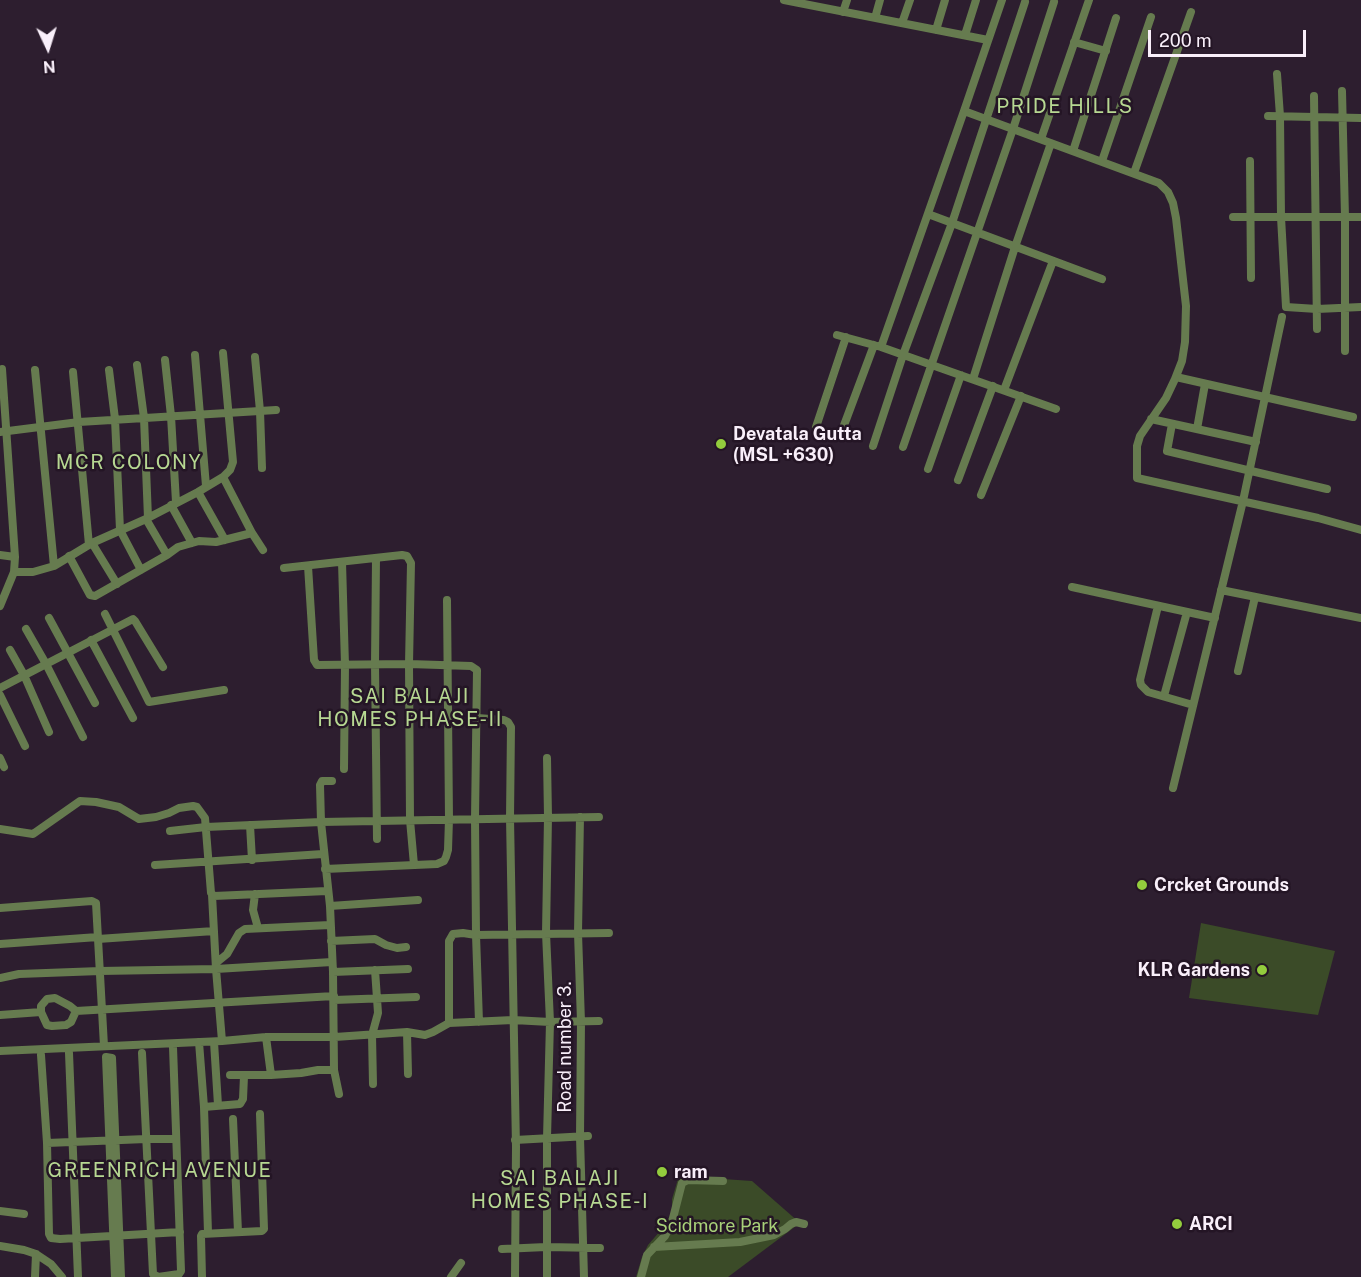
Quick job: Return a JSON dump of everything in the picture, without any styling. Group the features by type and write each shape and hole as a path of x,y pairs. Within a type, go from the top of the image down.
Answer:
{"street":[{"path":"784,0 988,40"},
{"path":"843,12 847,0"},
{"path":"874,18 879,0"},
{"path":"902,23 910,0"},
{"path":"936,30 945,0"},
{"path":"965,35 976,0"},
{"path":"840,435 928,214 1002,0"},
{"path":"1041,140 1089,0"},
{"path":"873,446 903,355 952,223 1025,2"},
{"path":"903,447 1013,129 1054,2"},
{"path":"1134,173 1191,12"},
{"path":"1102,161 1151,17"},
{"path":"1073,151 1116,18"},
{"path":"1074,42 1106,51"},
{"path":"1278,74 1281,217 1286,307 1317,309 1361,307"},
{"path":"1342,91 1345,351"},
{"path":"1314,96 1317,329"},
{"path":"964,111 1134,173 1159,183 1168,192 1176,218 1187,324 1182,361 1176,377 1166,398 1140,436 1137,446 1137,478 1318,518 1361,530"},
{"path":"1268,116 1361,118"},
{"path":"973,380 1051,143"},
{"path":"1250,161 1251,278"},
{"path":"928,214 1102,279"},
{"path":"1233,217 1361,216"},
{"path":"1004,390 1053,261"},
{"path":"1173,788 1243,501 1282,317"},
{"path":"837,335 877,346 1056,409"},
{"path":"816,427 846,337"},
{"path":"14,572 33,572 54,566 90,544 198,492 223,477 230,470 233,462 224,353"},
{"path":"195,355 207,486"},
{"path":"255,357 262,468"},
{"path":"165,360 171,416 174,504 192,543"},
{"path":"137,365 144,418 147,518 167,555"},
{"path":"1,602 14,572 15,557 3,432 2,369"},
{"path":"35,370 54,566"},
{"path":"109,370 115,419 120,530 141,570"},
{"path":"73,372 90,544 117,584"},
{"path":"928,469 961,375"},
{"path":"1176,377 1353,417"},
{"path":"1197,429 1205,384"},
{"path":"958,480 993,386"},
{"path":"981,495 1021,396"},
{"path":"3,432 115,419 276,410"},
{"path":"1151,419 1256,442"},
{"path":"1172,424 1167,452 1327,489"},
{"path":"223,477 263,550"},
{"path":"198,492 225,540"},
{"path":"69,556 90,596 99,595 178,547 199,541 216,542 252,533"},
{"path":"0,555 15,557"},
{"path":"284,568 402,555 407,556 411,563 410,820 414,865"},
{"path":"376,558 377,839"},
{"path":"342,562 345,665 344,769"},
{"path":"308,566 314,660 318,665 448,665 471,666 477,670 475,819 479,1022"},
{"path":"1072,587 1215,618"},
{"path":"1221,590 1361,618"},
{"path":"1238,671 1255,597"},
{"path":"325,869 437,864 447,857 449,819 447,600"},
{"path":"1158,606 1140,680 1148,692 1193,705"},
{"path":"1164,696 1187,612"},
{"path":"105,614 149,702 224,690"},
{"path":"49,618 95,703"},
{"path":"0,688 133,619 163,667"},
{"path":"26,629 83,737"},
{"path":"91,640 133,718"},
{"path":"10,650 24,675 49,732"},
{"path":"0,694 25,746"},
{"path":"477,718 504,720 511,727 515,1277"},
{"path":"0,758 4,766"},
{"path":"547,758 546,933 550,1022 546,1247 548,1277"},
{"path":"332,781 320,782 323,854 330,906 335,1037 334,1070 339,1094"},
{"path":"0,829 33,834 80,801 118,807 139,819 156,817 179,808 197,807 205,818 213,895 218,1002 218,1106"},
{"name":"Road number 3.","path":"580,817 578,933 584,1136 584,1277"},
{"path":"170,831 206,827 377,820 599,817"},
{"path":"250,825 252,860"},
{"path":"155,865 323,854"},
{"path":"213,895 217,897 327,891"},
{"path":"255,894 253,910 258,928"},
{"path":"330,906 418,900"},
{"path":"0,908 92,901 96,903 104,1046"},
{"path":"216,966 227,954 242,930 330,925"},
{"path":"0,944 214,931"},
{"path":"449,1023 451,937 453,934 609,933"},
{"path":"331,941 375,939 397,948 406,947"},
{"path":"0,978 19,974 100,970 332,962"},
{"path":"333,972 408,969"},
{"path":"373,1084 372,1035 378,1013 375,970"},
{"path":"76,1011 71,1022 66,1025 52,1026 47,1025 41,1012 41,1006 47,999 55,998 76,1011 218,1002 416,997"},
{"path":"0,1015 41,1012"},
{"path":"0,1051 266,1037 335,1037 406,1032 425,1035 449,1023 513,1020 599,1021"},
{"path":"406,1032 408,1074"},
{"path":"266,1037 271,1075"},
{"path":"200,1042 208,1233"},
{"path":"142,1053 150,1233 153,1274 158,1277 180,1273 173,1047"},
{"path":"69,1053 78,1277"},
{"path":"41,1055 49,1234 54,1239 180,1232"},
{"path":"112,1141 112,1058 106,1057 116,1235 115,1277"},
{"path":"230,1075 271,1075 334,1070"},
{"path":"204,1107 240,1104 243,1099 244,1076"},
{"path":"205,1277 202,1234 262,1230 265,1227 260,1114"},
{"path":"233,1119 238,1232"},
{"path":"515,1140 584,1136"},
{"path":"46,1143 176,1139"},
{"path":"640,1277 647,1255 664,1236 672,1222 682,1183 688,1180 723,1181"},
{"path":"0,1211 24,1214"},
{"path":"654,1247 740,1242 774,1235 796,1222 804,1224"},
{"path":"116,1235 121,1277"},
{"path":"0,1246 36,1254 51,1264 62,1277"},
{"path":"502,1250 546,1247 600,1248"},
{"path":"205,1277 206,1251"},
{"path":"35,1277 36,1254"},
{"path":"451,1277 461,1263"}],"green space":[{"path":"1201,923 1335,951 1318,1015 1189,998"},
{"name":"Scidmore Park","path":"678,1179 752,1181 800,1223 728,1277 636,1277 648,1245 672,1213 672,1199"}],"place":[{"name":"Devatala Gutta (MSL +630)","path":"721,444"},
{"name":"Crcket Grounds","path":"1142,885"},
{"name":"KLR Gardens","path":"1262,970"},
{"name":"ram","path":"662,1172"},
{"name":"ARCI","path":"1177,1224"}],"district":[{"name":"PRIDE HILLS","path":"1065,107"},
{"name":"MCR COLONY","path":"129,463"},
{"name":"SAI BALAJI HOMES PHASE-II","path":"410,708"},
{"name":"GREENRICH AVENUE","path":"160,1171"},
{"name":"SAI BALAJI HOMES PHASE-I","path":"560,1190"}]}
